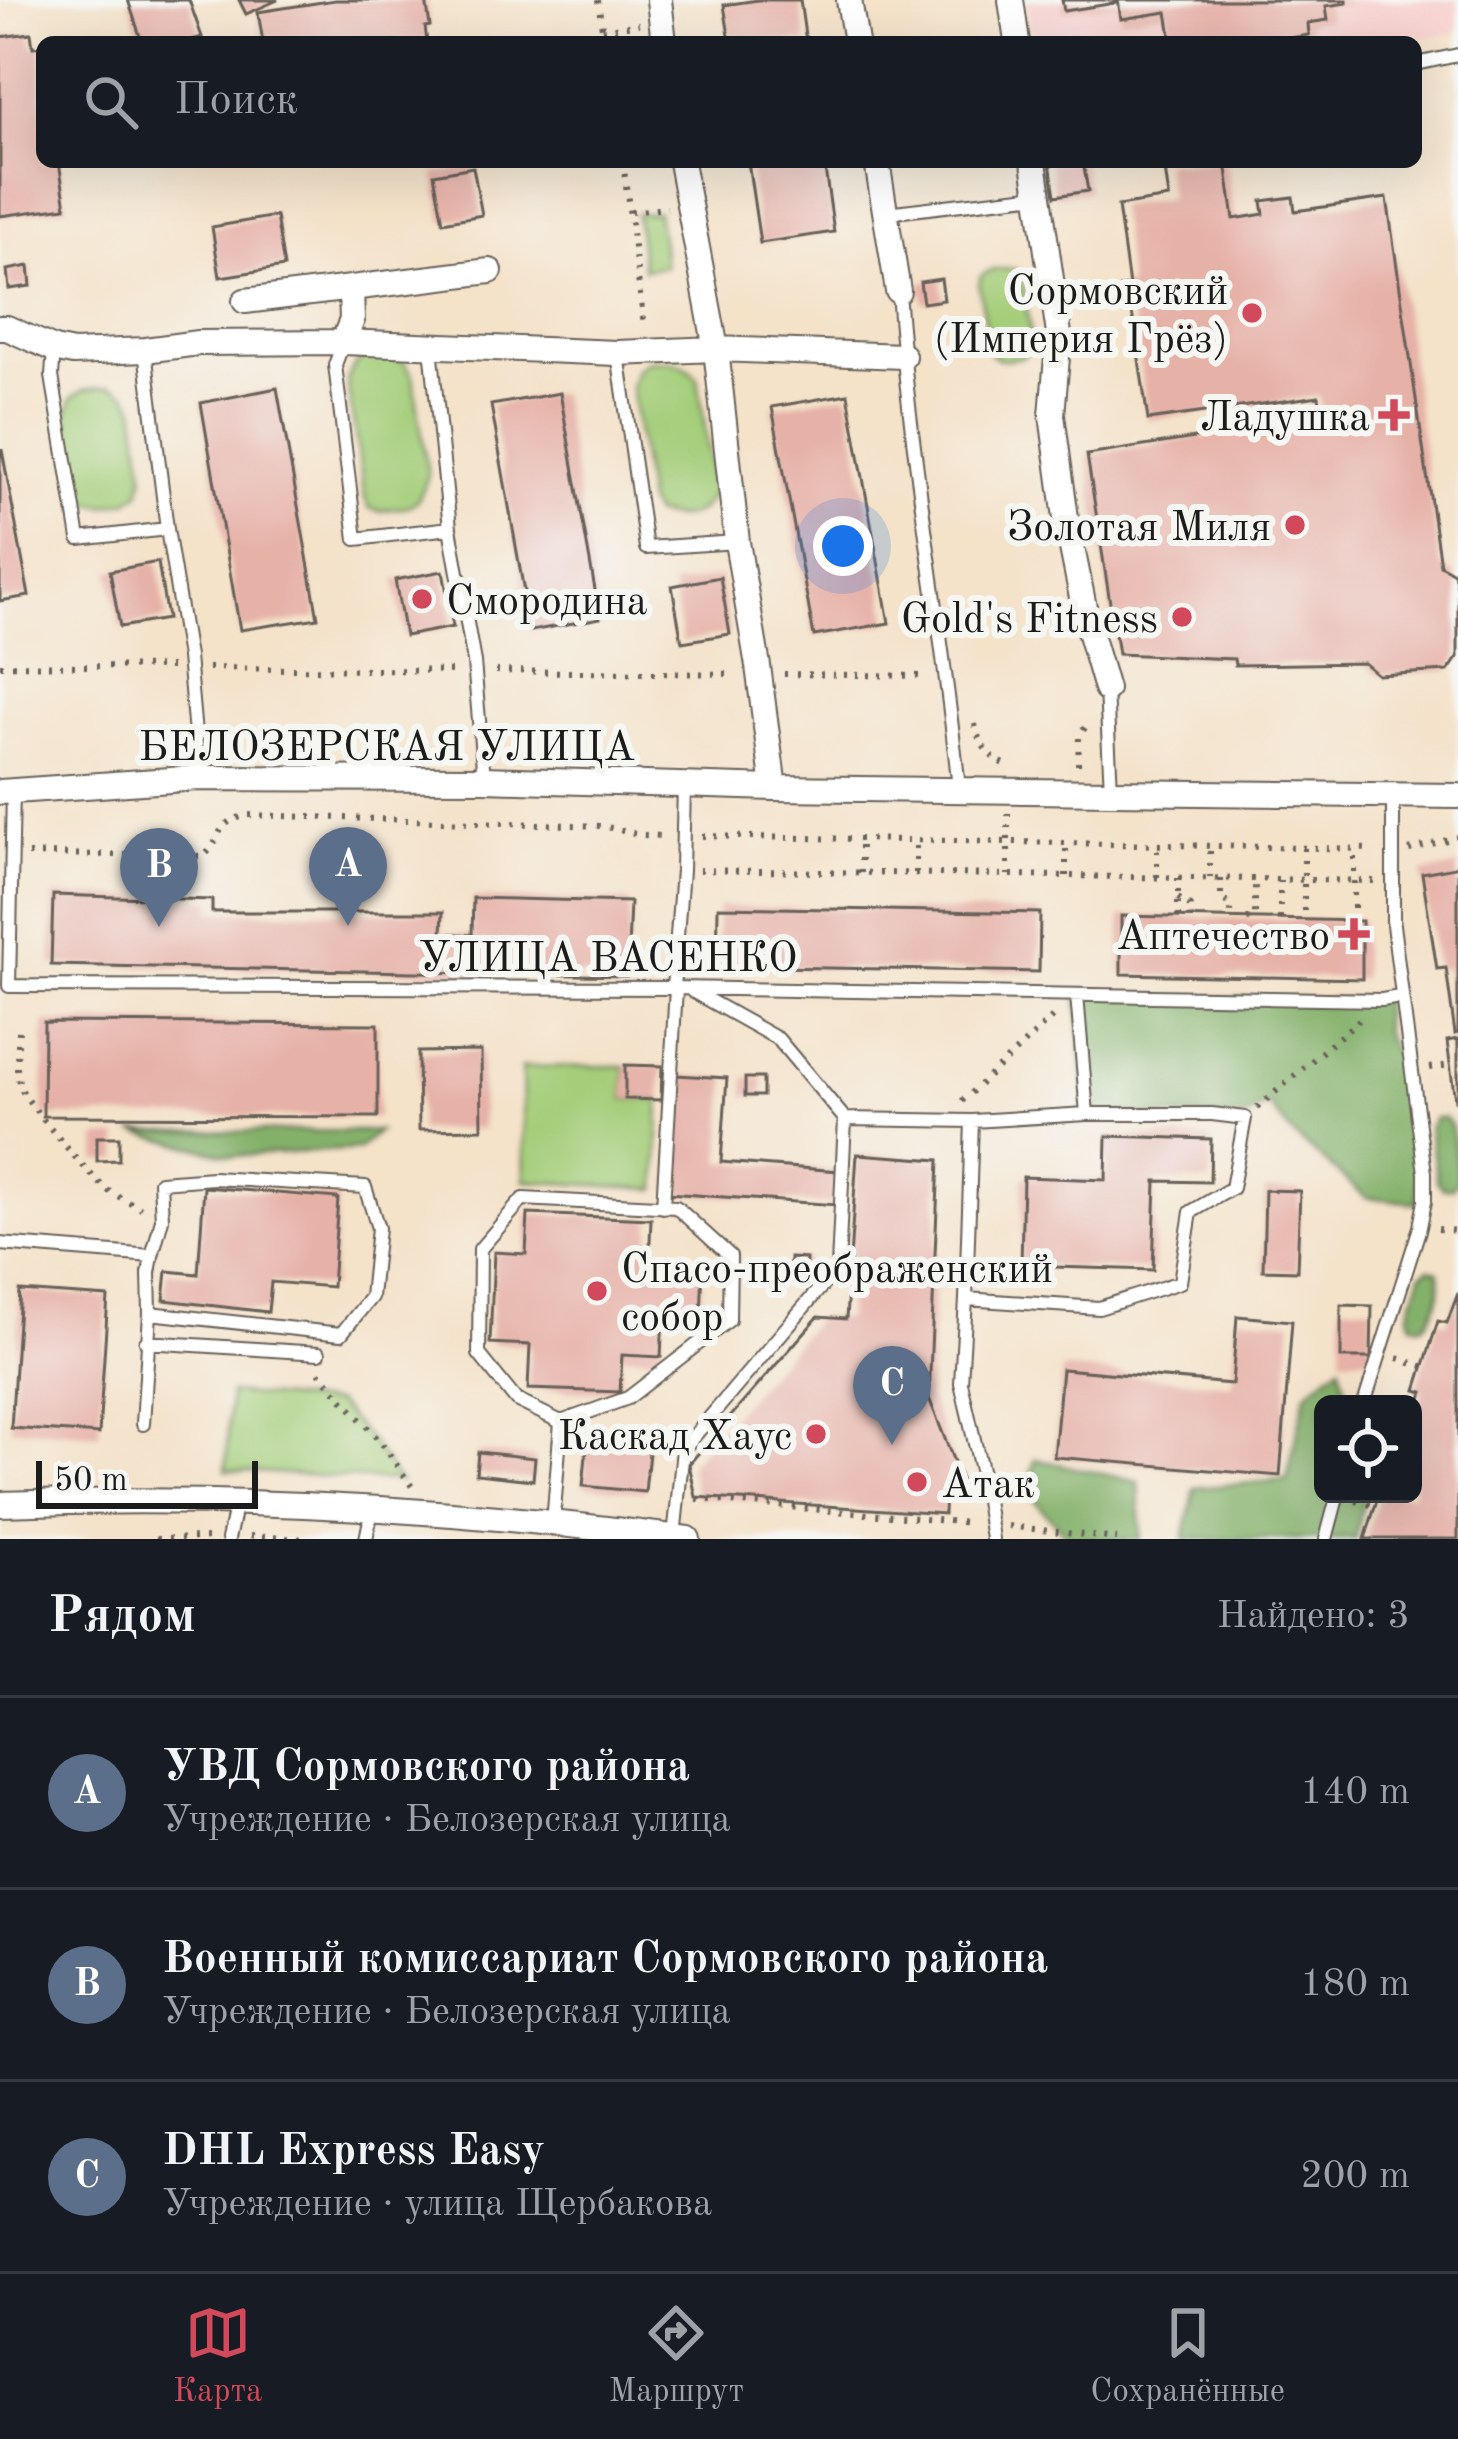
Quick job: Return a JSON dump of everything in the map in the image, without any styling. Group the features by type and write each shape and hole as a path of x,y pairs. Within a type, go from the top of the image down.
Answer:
{"street":[{"path":"849,0 855,36"},
{"path":"1011,0 1016,36"},
{"path":"683,168 716,349 737,542 774,788"},
{"path":"878,168 898,291"},
{"path":"1035,168 1059,334 1052,415 1066,518 1107,700"},
{"path":"245,302 490,271"},
{"path":"343,342 352,320 351,290"},
{"path":"0,328 73,353 198,343 343,342 617,353 716,349 903,356"},
{"name":"БЕЛОЗЕРСКАЯ УЛИЦА","path":"6,791 199,778 1458,796"},
{"path":"0,1504 236,1503 553,1524 668,1538"}],"lane":[{"path":"1422,63 1458,56"},
{"path":"886,213 1039,195"},
{"path":"898,291 959,790"},
{"path":"343,342 335,365 356,539 450,528"},
{"path":"431,347 484,779"},
{"path":"54,349 52,376 79,539 167,529"},
{"path":"145,350 190,668 199,778"},
{"path":"617,353 646,548 737,542"},
{"path":"1107,700 1111,791"},
{"path":"663,1207 679,988 684,786"},
{"name":"УЛИЦА ВАСЕНКО","path":"6,791 10,848 4,985 1400,997"},
{"path":"1367,1395 1425,1201 1400,997 1392,881 1393,793"},
{"path":"668,1538 682,1449 838,1267 845,1119 778,1039 679,988"},
{"path":"1077,995 1087,1114"},
{"path":"845,1119 971,1121 1087,1114 1245,1118 1232,1188 1191,1212 1180,1282 1099,1308 966,1299"},
{"path":"971,1121 961,1383 992,1532"},
{"path":"143,1424 148,1273 162,1219 160,1182 213,1178 365,1187 378,1228 371,1297 341,1334 149,1313"},
{"path":"523,1198 676,1208 730,1256 729,1320 628,1398 561,1422 516,1400 478,1354 480,1249 523,1198"},
{"path":"0,1244 152,1256"},
{"path":"146,1342 319,1353"},
{"path":"553,1524 561,1422"},
{"path":"228,1539 236,1503"},
{"path":"1326,1539 1336,1503"},
{"path":"366,1539 372,1510"}],"path":[{"path":"598,0 603,36"},
{"path":"602,30 661,21"},
{"path":"623,168 648,352"},
{"path":"0,665 947,676"},
{"path":"1078,765 1079,736 1107,700"},
{"path":"974,712 980,741 997,761 1008,765"},
{"path":"1008,806 1008,875"},
{"path":"10,848 33,855 204,856 214,847 220,827 247,815 602,826 641,835 1391,850 1458,837"},
{"path":"861,839 861,873"},
{"path":"916,840 916,873"},
{"path":"1066,843 1066,876"},
{"path":"1156,878 1157,845"},
{"path":"1210,846 1210,878"},
{"path":"1304,848 1304,920"},
{"path":"1354,849 1354,920"},
{"path":"682,870 1392,881"},
{"path":"1178,878 1178,917"},
{"path":"1221,878 1221,898 1231,905 1231,918"},
{"path":"1247,919 1255,917 1255,879"},
{"path":"1280,880 1280,919"},
{"path":"1178,898 1190,906 1190,917"},
{"path":"942,1120 1077,995"},
{"path":"1245,1118 1382,1000"},
{"path":"19,1031 21,1089 42,1120 104,1189 162,1219"},
{"path":"1436,1067 1450,1065"},
{"path":"302,1352 382,1444 418,1496"},
{"path":"992,1532 1041,1528 1117,1539"}],"shaded area":[{"path":"1026,0 1458,0 1458,32 1422,38 1031,36"}],"green space":[{"path":"657,212 665,266 643,269 636,214"},
{"path":"1012,269 1022,276 1032,345 1023,357 1000,359 989,352 979,284 987,272"},
{"path":"389,355 405,363 413,376 428,475 417,501 379,511 369,508 365,498 347,381 362,359"},
{"path":"648,361 682,365 698,379 713,488 704,506 691,515 654,514 647,502 631,385 637,369"},
{"path":"111,386 127,394 135,407 144,475 140,492 127,501 104,506 89,502 79,488 67,415 72,398 84,390"},
{"path":"1077,995 1382,1000 1384,1032 1398,1060 1417,1166 1417,1203 1366,1197 1291,1133 1268,1104 1245,1118 1087,1114"},
{"path":"625,1066 625,1099 660,1100 657,1189 525,1181 522,1067"},
{"path":"1435,1118 1444,1118 1451,1125 1458,1179 1453,1188 1443,1188 1437,1181 1429,1127"},
{"path":"378,1131 359,1149 231,1156 133,1132"},
{"path":"1429,1268 1438,1271 1439,1293 1421,1326 1412,1323 1409,1314 1421,1274"},
{"path":"1340,1365 1347,1395 1314,1395 1314,1503 1362,1503 1356,1539 1184,1539 1195,1488 1287,1480 1306,1393"},
{"path":"230,1393 336,1403 399,1481 226,1470"},
{"path":"1035,1459 1139,1482 1141,1539 1070,1539 1027,1493"}],"building":[{"path":"128,0 189,0 202,36 140,36"},
{"path":"239,0 278,0 246,14"},
{"path":"335,0 426,0 430,26 425,27 426,36 262,36 258,12"},
{"path":"800,0 805,36 729,36 724,5"},
{"path":"1062,0 1116,0 1116,3 1064,11"},
{"path":"1118,0 1347,0 1326,6 1328,20 1308,23 1309,35 1302,36 1171,36 1167,12 1121,19"},
{"path":"31,33 36,47 36,168 60,168 66,207 0,216 0,37"},
{"path":"473,168 482,215 443,222 434,174"},
{"path":"749,168 825,168 834,232 760,243"},
{"path":"1051,168 1084,168 1088,191 1055,196"},
{"path":"1165,168 1227,168 1234,219 1264,214 1262,201 1293,197 1295,211 1387,198 1440,565 1454,573 1458,591 1458,657 1448,671 1378,675 1364,663 1235,665 1234,659 1118,654 1087,455 1322,418 1319,396 1148,420 1132,312 1140,310 1139,299 1122,301 1120,287 1129,286 1118,206 1169,198"},
{"path":"276,216 284,267 220,277 212,227"},
{"path":"29,266 31,286 9,289 7,270"},
{"path":"941,279 944,300 923,303 920,282"},
{"path":"277,388 318,618 240,630 201,403"},
{"path":"560,393 600,618 531,631 491,405"},
{"path":"848,394 889,623 814,636 772,407"},
{"path":"0,450 29,596 0,601"},
{"path":"158,562 167,619 120,627 110,571"},
{"path":"443,571 453,627 405,636 395,580"},
{"path":"720,577 730,634 682,642 672,586"},
{"path":"1458,863 1455,1034 1446,968 1437,969 1422,873"},
{"path":"53,895 212,900 212,912 443,912 442,933 472,935 473,898 630,902 627,976 51,965"},
{"path":"718,907 1040,913 1039,972 717,966"},
{"path":"1121,916 1362,921 1362,979 1121,974"},
{"path":"44,1022 378,1024 378,1117 43,1116"},
{"path":"1458,1039 1458,1099 1455,1100 1447,1041"},
{"path":"481,1051 482,1129 419,1130 418,1052"},
{"path":"625,1065 662,1066 661,1100 625,1099"},
{"path":"676,1075 727,1078 721,1162 839,1171 837,1205 668,1193"},
{"path":"745,1078 763,1078 763,1096 745,1096"},
{"path":"1107,1136 1211,1139 1210,1182 1156,1181 1153,1270 1021,1266 1023,1177 1106,1180"},
{"path":"97,1137 119,1137 119,1160 97,1161"},
{"path":"857,1154 939,1160 929,1398 965,1490 945,1488 944,1514 696,1497 689,1464 818,1317 846,1319"},
{"path":"204,1187 338,1198 332,1287 271,1282 268,1312 164,1300 167,1271 198,1274"},
{"path":"1265,1190 1300,1191 1297,1271 1263,1270"},
{"name":"Спасо-преображенский собор","path":"528,1214 651,1219 649,1265 703,1267 701,1317 663,1315 661,1357 622,1355 620,1392 528,1389 530,1345 490,1343 494,1252 526,1254"},
{"path":"790,1258 806,1259 805,1281 789,1280"},
{"path":"20,1291 108,1297 99,1434 11,1428"},
{"path":"1458,1293 1458,1539 1365,1539 1376,1503 1422,1503 1423,1392 1416,1390 1438,1321 1447,1323"},
{"path":"1341,1305 1372,1306 1371,1358 1341,1358"},
{"path":"1237,1316 1292,1321 1280,1476 1054,1457 1062,1369 1232,1384"},
{"path":"588,1436 650,1442 645,1492 583,1486"},
{"path":"478,1452 535,1458 533,1480 476,1474"}],"place":[{"name":"Сормовский (Империя Грёз)","path":"1252,313"},
{"name":"Ладушка","path":"1394,415"},
{"name":"Золотая Миля","path":"1295,525"},
{"name":"Смородина","path":"422,599"},
{"name":"Gold's Fitness","path":"1182,617"},
{"name":"УВД Сормовского района","path":"348,926"},
{"name":"Военный комиссариат Сормовского района","path":"159,927"},
{"name":"Аптечество","path":"1354,934"},
{"name":"Спасо-преображенский собор","path":"597,1291"},
{"name":"Каскад Хаус","path":"816,1434"},
{"name":"DHL Express Easy","path":"892,1445"},
{"name":"Атак","path":"917,1482"}]}
